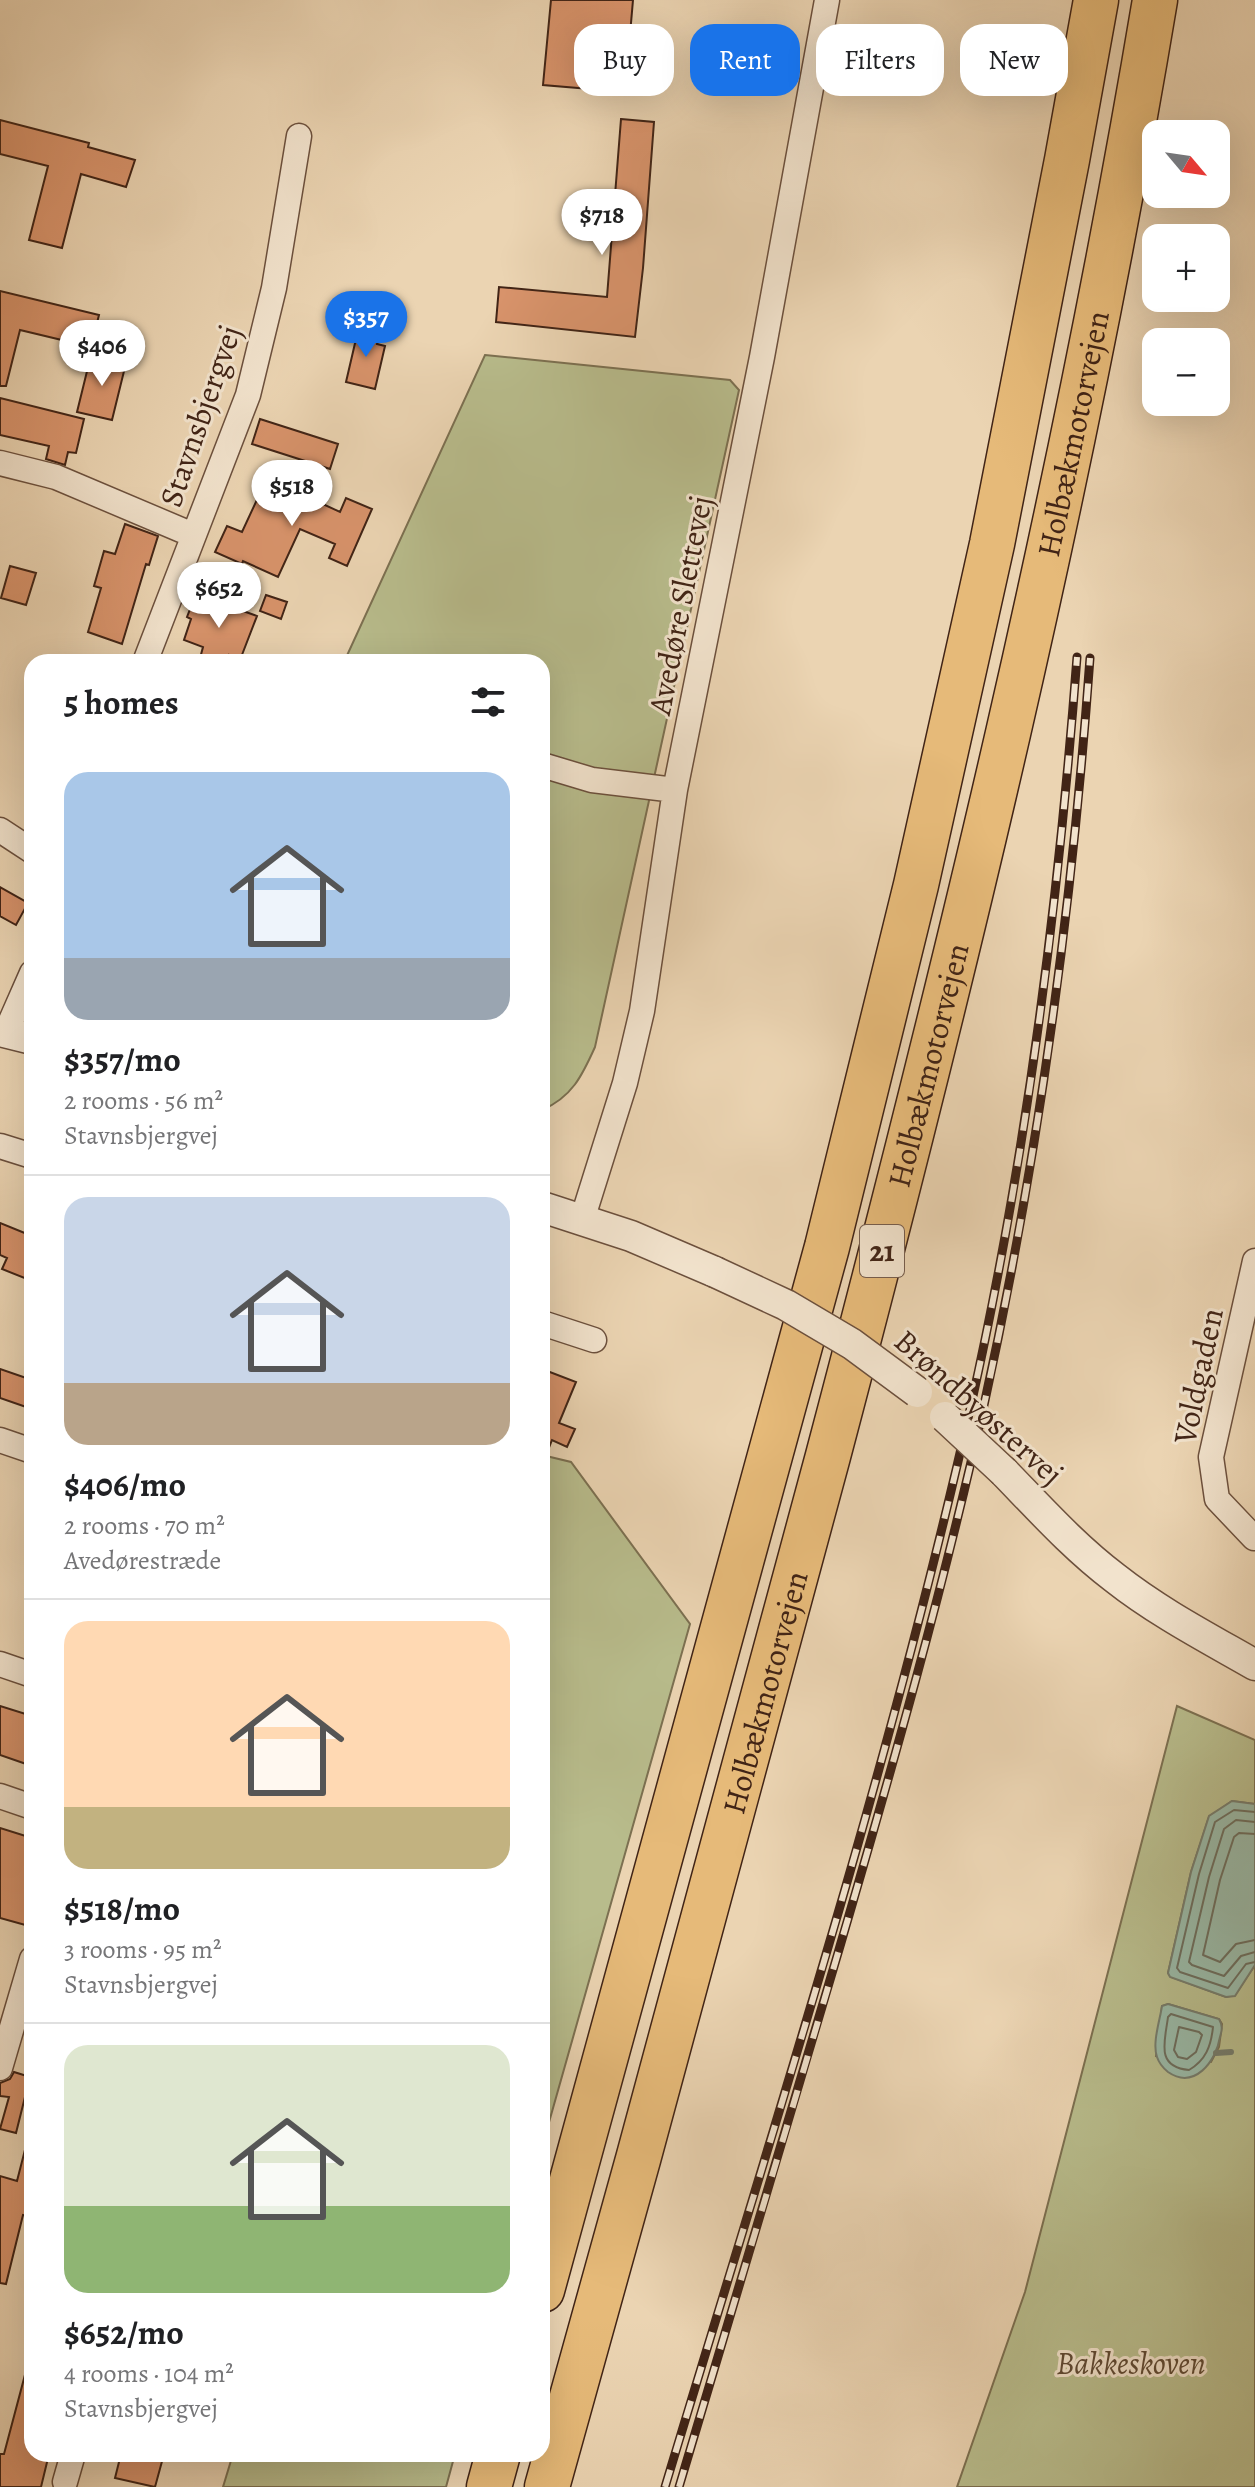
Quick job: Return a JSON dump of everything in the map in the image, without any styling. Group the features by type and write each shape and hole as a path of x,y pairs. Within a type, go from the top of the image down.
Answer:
{"highway":[{"name":"Holbækmotorvejen","path":"550,2261 827,1247 916,885 992,544 1096,0"},
{"name":"Holbækmotorvejen","path":"547,2487 756,1729 975,884 1064,477 1127,168 1155,0"},
{"path":"489,2487 496,2462"}],"street":[{"name":"Avedøre Slettevej","path":"582,1220 625,1083 642,1011 675,790 762,357 827,0"},
{"name":"Stavnsbjergvej","path":"148,654 248,395 274,288 299,136"},
{"path":"0,463 56,477 193,535"},
{"path":"550,767 592,780 675,790"},
{"path":"0,830 24,846"},
{"path":"9,1036 24,995"},
{"path":"0,1146 24,1154"},
{"name":"Brøndbyøstervej","path":"550,1210 631,1236 715,1272 786,1305 852,1344 945,1417 1069,1539 1115,1579 1162,1611 1255,1665"},
{"name":"Voldgaden","path":"1255,1261 1211,1457 1217,1499 1255,1539"},
{"path":"550,1326 594,1340"},
{"path":"0,1440 24,1448"},
{"path":"1254,1515 1255,1539"},
{"path":"0,1664 24,1672"},
{"path":"0,1796 24,1804"},
{"path":"0,2068 24,1986"},
{"path":"65,2482 71,2462"}],"green space":[{"path":"485,355 730,380 739,390 595,1047 569,1092 550,1106 550,654 348,654"},
{"path":"550,1457 571,1462 690,1624 550,2119"},
{"name":"Bakkeskoven","path":"1177,1706 1255,1740 1255,1804 1232,1801 1209,1817 1191,1872 1168,1973 1171,1977 1226,1997 1235,1995 1255,1965 1255,2487 957,2487 1025,2292","holes":["1168,2004 1219,2019 1222,2024 1219,2047 1211,2062 1156,2056 1162,2006"]},
{"path":"231,2462 453,2462 446,2487 223,2487"}],"water":[{"path":"1232,1801 1255,1804 1255,1965 1235,1996 1226,1997 1170,1977 1168,1973 1191,1872 1209,1816"},
{"path":"1168,2004 1219,2019 1222,2026 1218,2046 1209,2064 1187,2078 1168,2072 1157,2057 1156,2038 1162,2006"}],"building":[{"path":"551,0 633,0 631,24 574,24 574,88 543,85"},
{"path":"621,119 654,122 635,337 496,322 499,287 607,297"},
{"path":"0,120 89,143 88,147 135,160 126,187 81,174 62,248 29,240 48,166 0,154"},
{"path":"0,291 99,315 91,347 20,330 6,386 0,386"},
{"path":"365,324 381,329 377,344 385,346 375,389 346,382 356,339 361,340"},
{"path":"91,355 126,363 112,420 77,412"},
{"path":"0,398 84,419 76,453 68,452 65,465 46,459 49,446 0,435"},
{"path":"260,419 338,444 330,469 252,444"},
{"path":"267,478 340,512 346,498 372,509 347,566 329,558 335,544 300,529 278,577 215,552 227,526 242,532"},
{"path":"125,524 158,536 149,565 146,564 122,644 88,632 101,588 94,586 104,551 115,554"},
{"path":"10,566 36,573 26,605 1,598"},
{"path":"196,594 257,616 242,654 201,654 203,647 184,640 191,619 187,617"},
{"path":"266,595 287,602 281,619 260,611"},
{"path":"0,887 24,901 24,910 16,925 0,916"},
{"path":"0,1223 24,1233 24,1278 2,1269 7,1258 0,1255"},
{"path":"0,1369 24,1377 24,1406 0,1398"},
{"path":"550,1372 576,1382 559,1423 575,1429 567,1447 552,1440 550,1445"},
{"path":"0,1706 24,1714 24,1763 0,1755"},
{"path":"0,1828 24,1836 24,1925 0,1918"},
{"path":"14,2072 24,2075 24,2101 16,2133 0,2129 9,2097 0,2096 0,2083 10,2079"},
{"path":"24,2154 24,2215 6,2284 0,2283 0,2176 17,2181"},
{"path":"24,2379 24,2462 47,2462 41,2487 0,2487 0,2454 4,2454"},
{"path":"119,2462 162,2462 155,2487 115,2478"}],"waterway":[{"path":"1216,2053 1231,2052"}],"railway":[{"path":"665,2487 867,1813 939,1542 971,1405 1008,1220 1038,1033 1060,845 1077,657"},
{"path":"679,2487 897,1749 984,1405 1037,1127 1063,940 1090,658"}]}
